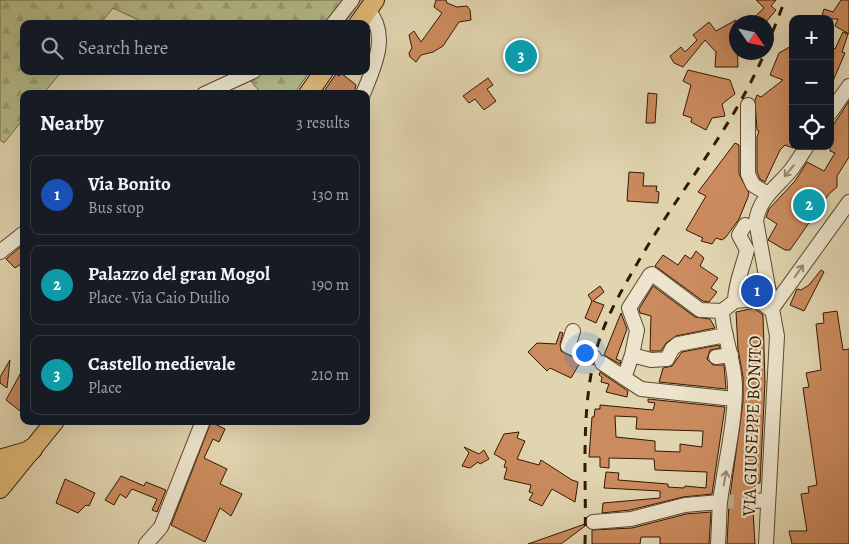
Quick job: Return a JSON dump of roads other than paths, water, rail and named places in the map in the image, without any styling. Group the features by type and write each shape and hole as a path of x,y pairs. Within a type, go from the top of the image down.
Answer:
{"highway":[{"path":"0,476 32,449"}],"main road":[{"path":"311,90 321,75"},
{"path":"0,489 52,425"},
{"path":"0,459 9,458 32,449"}],"street":[{"path":"336,20 352,0"},
{"path":"365,90 377,59 379,45 376,19 370,7"},
{"path":"213,90 245,75"},
{"path":"834,107 849,86"},
{"path":"748,105 748,174 753,185 768,194"},
{"name":"VIA GIUSEPPE BONITO","path":"766,544 777,336 756,221 757,211 768,194 791,170 804,150"},
{"path":"624,378 632,355 637,326 629,308 652,274 700,310 722,311 734,301 757,299 771,310 849,202"},
{"path":"734,301 735,287 740,279 747,250 738,235 745,225"},
{"path":"0,252 20,236"},
{"path":"718,544 720,502 733,433 735,385 731,355 722,326 722,311"},
{"path":"573,331 568,346 598,360 646,396 734,399"},
{"path":"632,355 651,360 667,359 672,348 678,344 726,336"},
{"path":"716,357 731,355"},
{"path":"146,544 161,527 201,425"},
{"path":"754,500 768,500"},
{"path":"593,522 631,519 685,505 720,502"}],"tunnel":[{"path":"720,502 754,501"}],"railway":[{"path":"774,28 785,0"},
{"path":"585,544 586,419 592,369 601,334 634,269 720,136 752,81 761,60"}],"place":[{"name":"Castello medievale","path":"521,56"},
{"name":"Palazzo del gran Mogol","path":"809,205"},
{"name":"Via Bonito","path":"757,291"}]}
